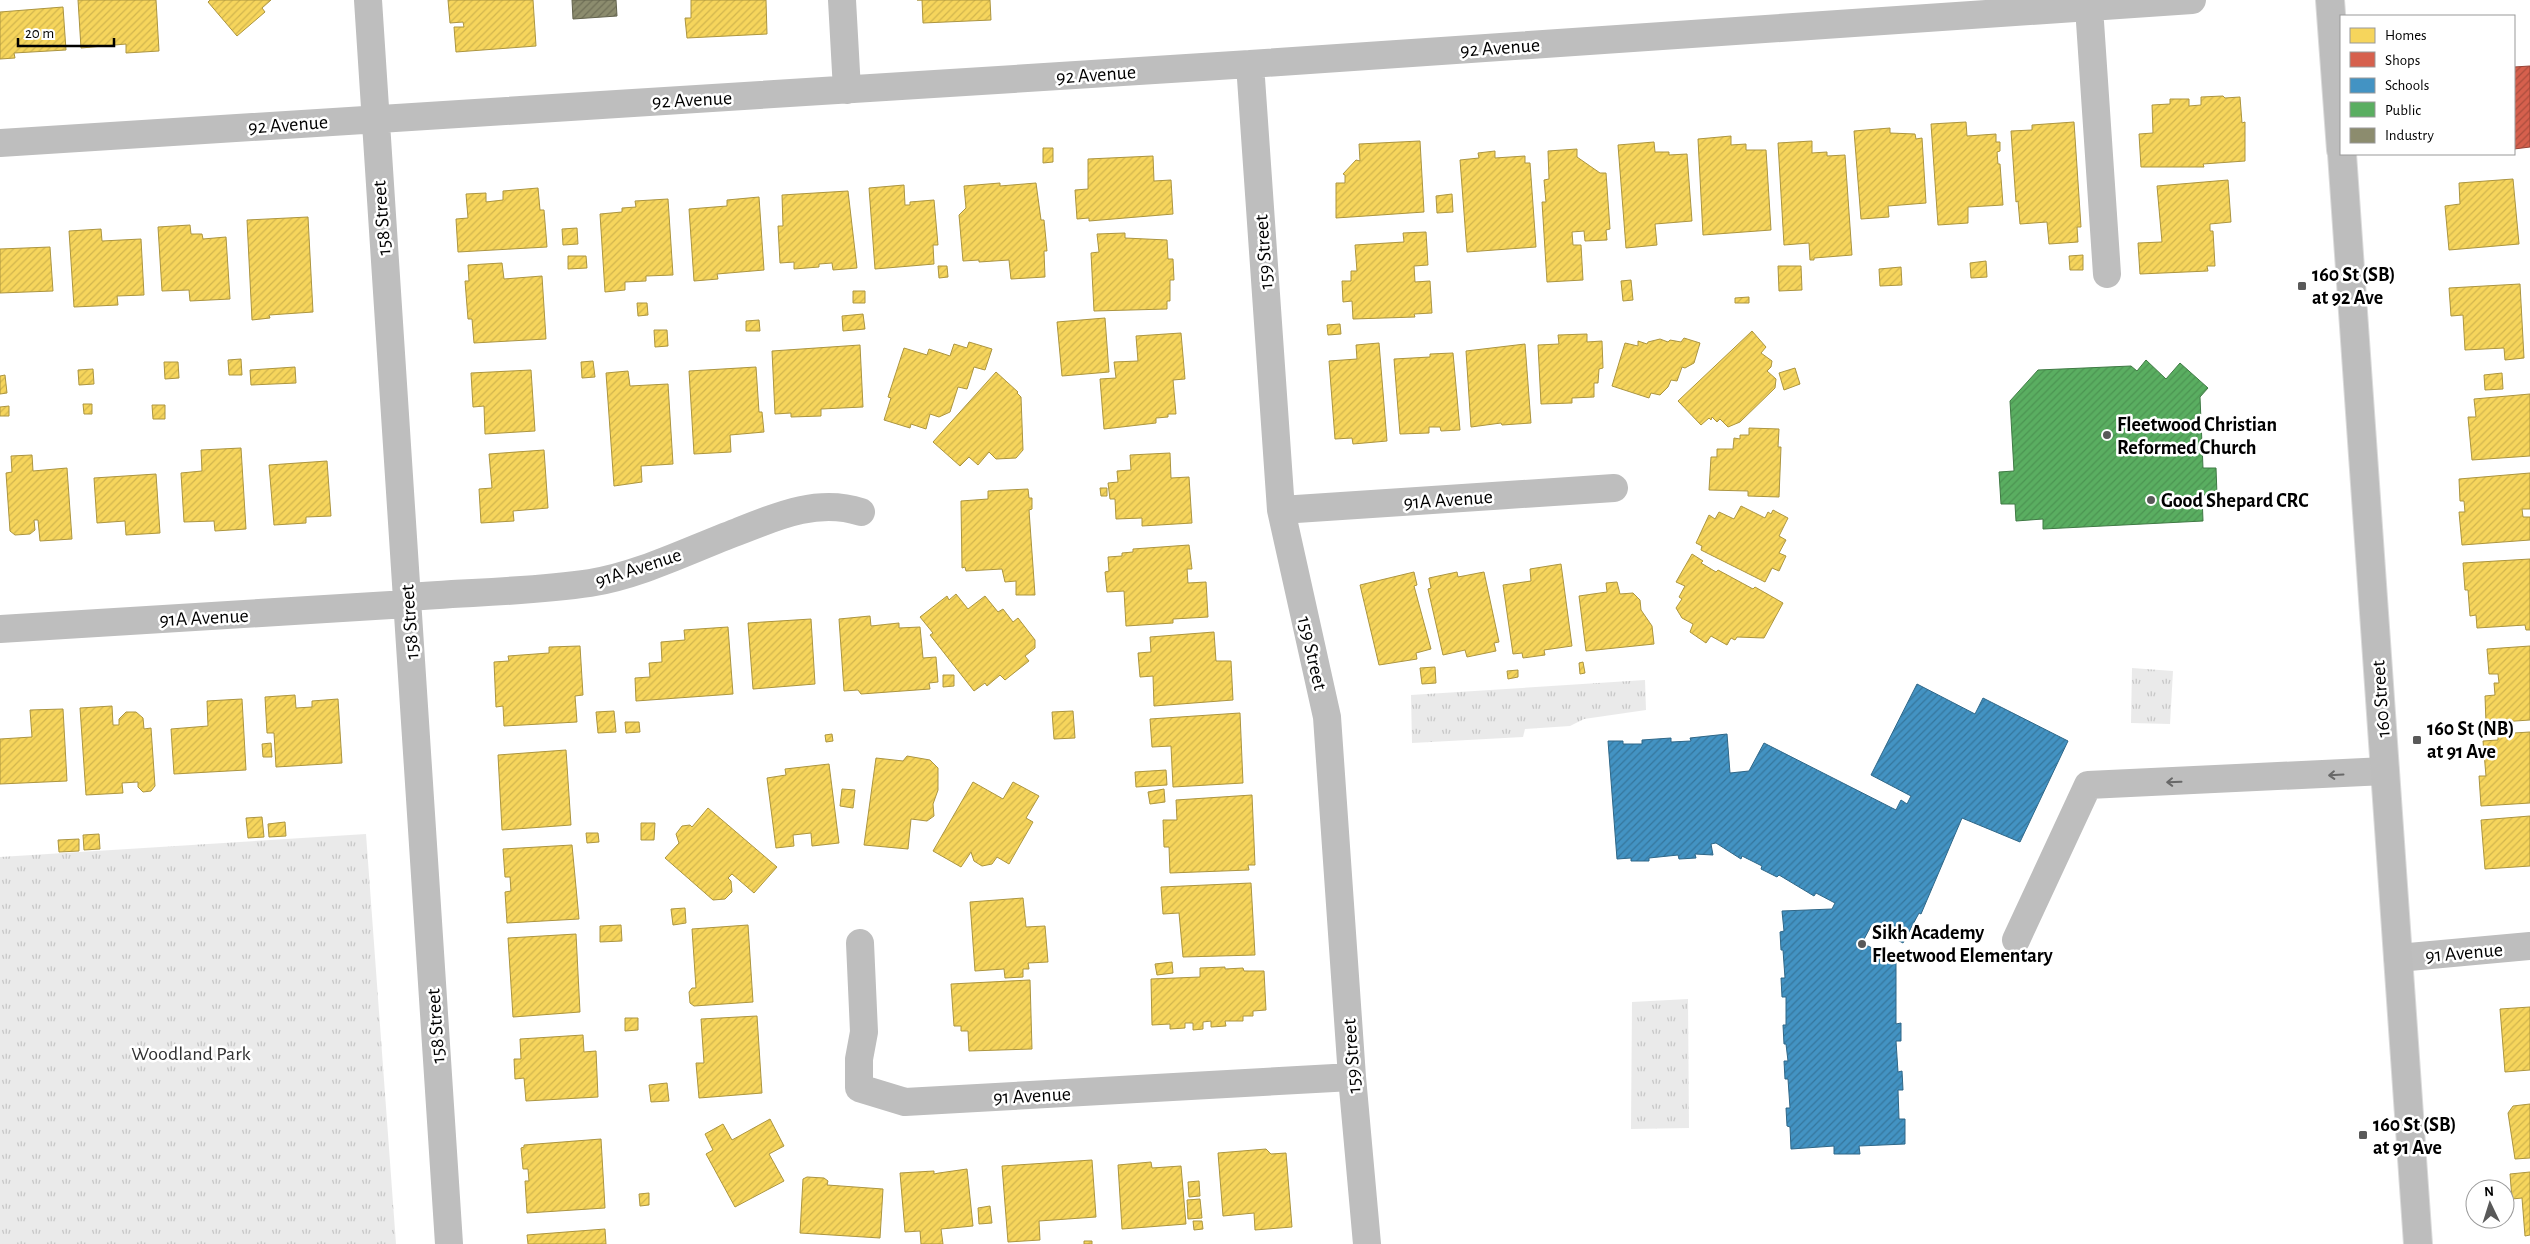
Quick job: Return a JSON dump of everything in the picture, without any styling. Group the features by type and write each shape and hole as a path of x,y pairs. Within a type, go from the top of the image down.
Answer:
{"main road":[{"path":"2330,0 2340,136"},
{"name":"160 Street","path":"2342,155 2418,1244"}],"street":[{"name":"158 Street","path":"368,0 449,1244"},
{"path":"842,0 847,90"},
{"name":"92 Avenue","path":"0,143 1250,64 1866,11 2089,7 2192,0"},
{"path":"2089,7 2107,274"},
{"name":"159 Street","path":"1250,64 1281,510 1328,717 1352,1077 1367,1244"},
{"name":"91A Avenue","path":"1281,510 1614,488"},
{"name":"91A Avenue","path":"0,629 407,601 590,583 629,574 780,515 826,506 846,507 861,512"},
{"path":"2016,940 2088,785 2385,771"},
{"name":"91 Avenue","path":"860,943 864,1032 859,1059 859,1088 881,1096 905,1102 1352,1077"},
{"name":"91 Avenue","path":"2398,958 2530,946"}],"green space":[{"path":"2132,668 2173,671 2170,724 2131,723"},
{"path":"1645,680 1646,710 1584,719 1570,726 1525,729 1523,737 1412,743 1411,695"},
{"name":"Woodland Park","path":"366,834 396,1244 0,1244 0,857"},
{"path":"1688,999 1689,1128 1631,1129 1632,1002"}],"building: Homes":[{"path":"78,0 156,0 159,51 126,53 126,44 81,48"},
{"path":"210,0 271,0 262,8 265,12 237,36 208,2"},
{"path":"448,0 533,0 536,46 456,52 454,27 464,27 463,22 450,23"},
{"path":"691,0 766,0 767,34 687,38 685,18 691,18"},
{"path":"922,0 990,0 991,20 923,23"},
{"path":"63,7 66,50 14,53 15,58 0,59 0,12"},
{"path":"2223,96 2225,98 2240,97 2242,123 2245,122 2245,161 2203,164 2204,167 2141,167 2139,134 2153,133 2152,105 2170,104 2170,99 2189,99 2189,106 2201,105 2201,97"},
{"path":"1966,122 1967,136 1996,134 1996,142 2000,142 2000,151 1997,152 1998,164 2000,164 2003,205 1968,207 1968,223 1938,225 1931,124"},
{"path":"2074,122 2081,227 2077,227 2078,242 2049,244 2047,222 2020,224 2018,201 2016,202 2011,131 2032,130 2032,125"},
{"path":"1890,128 1890,133 1915,134 1916,139 1922,138 1926,203 1888,206 1889,217 1861,219 1854,131"},
{"path":"1731,136 1731,145 1746,144 1746,150 1766,150 1771,230 1703,235 1698,139"},
{"path":"1420,141 1424,212 1336,218 1336,183 1345,183 1345,175 1343,174 1356,160 1360,161 1359,144"},
{"path":"1812,141 1812,153 1827,152 1827,156 1845,155 1852,255 1814,258 1814,260 1810,260 1809,243 1784,245 1778,143"},
{"path":"1654,142 1655,152 1669,152 1669,155 1687,154 1692,221 1655,224 1657,245 1626,248 1618,145"},
{"path":"1043,148 1053,148 1053,162 1043,163"},
{"path":"1577,149 1577,157 1600,173 1606,173 1610,229 1606,230 1607,240 1585,241 1584,231 1572,232 1573,245 1581,245 1583,280 1547,282 1542,202 1546,202 1544,180 1549,179 1548,151"},
{"path":"1495,151 1495,158 1525,156 1525,163 1530,163 1536,247 1467,252 1460,160 1479,158 1478,153"},
{"path":"1153,156 1154,181 1171,180 1173,214 1089,221 1089,218 1077,219 1075,190 1088,189 1088,159"},
{"path":"2513,179 2519,244 2449,250 2445,206 2460,204 2459,183"},
{"path":"2228,180 2231,222 2210,224 2210,231 2213,231 2215,266 2207,266 2208,271 2140,274 2138,243 2162,242 2157,186"},
{"path":"1000,183 1000,186 1036,183 1041,220 1044,220 1047,251 1044,251 1045,277 1011,279 1009,260 963,261 959,215 966,208 964,186"},
{"path":"904,185 905,205 910,205 910,202 934,200 938,245 933,245 934,264 875,269 869,188"},
{"path":"538,188 540,210 544,210 547,247 458,252 456,219 468,218 466,194 486,193 486,202 503,200 503,191"},
{"path":"848,191 857,268 833,270 832,263 819,264 819,267 794,269 794,262 780,263 778,226 783,226 782,195"},
{"path":"1452,194 1453,212 1437,213 1436,196"},
{"path":"759,197 764,270 717,274 718,279 694,281 689,209 727,206 727,200"},
{"path":"668,199 673,275 646,276 646,281 625,282 625,290 605,292 600,214 622,212 622,208 636,207 635,201"},
{"path":"308,217 313,312 269,315 270,318 252,320 247,220"},
{"path":"190,225 191,234 202,234 203,239 226,237 230,299 190,301 189,290 162,291 158,227"},
{"path":"577,228 578,244 563,245 562,229"},
{"path":"101,229 102,241 141,239 144,295 117,296 118,305 74,307 69,231"},
{"path":"1426,232 1428,265 1414,266 1415,282 1430,281 1432,313 1414,314 1415,317 1353,319 1352,301 1343,302 1342,281 1351,281 1351,271 1357,271 1355,245 1404,242 1403,233"},
{"path":"1125,233 1125,238 1167,240 1168,259 1173,259 1174,280 1170,280 1170,301 1167,301 1167,309 1094,311 1091,253 1099,252 1097,234"},
{"path":"50,247 53,291 0,293 0,249"},
{"path":"2083,255 2083,270 2070,270 2069,256"},
{"path":"568,256 586,256 587,268 568,269"},
{"path":"1986,261 1987,277 1971,278 1970,263"},
{"path":"502,263 504,279 542,276 546,339 474,343 472,319 468,319 465,281 469,281 468,265"},
{"path":"938,266 947,266 948,277 939,278"},
{"path":"1778,266 1801,266 1802,290 1779,291"},
{"path":"1901,267 1902,285 1880,286 1879,269"},
{"path":"1631,280 1633,300 1623,301 1621,281"},
{"path":"2520,284 2524,358 2505,360 2504,348 2465,350 2463,315 2451,316 2449,288"},
{"path":"853,291 865,291 865,303 853,303"},
{"path":"1749,297 1749,303 1735,303 1735,298"},
{"path":"637,303 647,303 648,315 638,316"},
{"path":"863,314 865,329 843,331 842,316"},
{"path":"1105,318 1109,372 1062,376 1057,322"},
{"path":"759,320 760,331 746,331 746,321"},
{"path":"1340,324 1341,334 1328,335 1327,325"},
{"path":"654,330 667,330 668,346 655,347"},
{"path":"1752,331 1766,347 1761,353 1772,361 1771,367 1767,371 1776,379 1775,388 1740,422 1728,427 1720,419 1717,422 1712,417 1711,420 1709,418 1701,425 1678,401"},
{"path":"1181,333 1185,379 1173,380 1176,414 1168,414 1168,417 1156,418 1156,423 1104,429 1100,379 1116,378 1114,362 1138,361 1136,336"},
{"path":"1587,334 1587,342 1602,341 1603,368 1599,369 1598,383 1594,383 1594,397 1572,398 1572,403 1541,404 1538,345 1559,344 1558,335"},
{"path":"1684,338 1700,343 1694,363 1685,368 1682,367 1677,381 1671,380 1668,387 1660,395 1651,393 1649,398 1612,386 1625,343 1638,346 1638,341 1647,344 1648,342 1660,339 1668,342 1670,340 1681,342"},
{"path":"969,342 992,349 985,370 974,367 967,389 958,387 950,412 939,417 930,414 926,429 911,424 910,428 884,420 891,398 888,397 904,348 927,355 929,349 950,356 954,344 967,348"},
{"path":"1379,343 1387,441 1353,444 1352,438 1335,439 1329,361 1357,359 1356,345"},
{"path":"1525,344 1531,423 1502,425 1501,423 1471,427 1466,351"},
{"path":"860,345 863,407 821,409 821,416 791,417 791,413 775,414 772,351"},
{"path":"1453,353 1460,430 1441,431 1440,427 1429,427 1429,433 1400,434 1394,359 1430,357 1430,354"},
{"path":"241,359 242,375 229,375 228,360"},
{"path":"593,361 595,377 582,378 581,362"},
{"path":"164,362 178,362 179,378 165,379"},
{"path":"295,367 296,383 251,385 250,370"},
{"path":"756,367 759,412 762,412 764,432 730,435 731,452 694,454 689,371"},
{"path":"1795,368 1800,384 1784,390 1779,373"},
{"path":"93,369 94,384 79,385 78,370"},
{"path":"531,370 535,431 485,434 484,406 473,407 471,373"},
{"path":"628,371 630,386 668,384 673,464 641,466 642,482 614,486 606,373"},
{"path":"996,372 1021,397 1023,450 1016,458 996,459 989,452 978,465 969,457 960,466 933,442"},
{"path":"2502,373 2503,389 2485,390 2484,375"},
{"path":"5,375 7,393 0,394 0,376"},
{"path":"2530,394 2530,456 2472,460 2468,417 2476,417 2474,399"},
{"path":"83,404 92,404 92,414 84,414"},
{"path":"152,405 165,405 165,419 153,419"},
{"path":"9,406 9,416 0,416 0,407"},
{"path":"1749,428 1779,429 1778,447 1781,447 1779,497 1748,496 1748,491 1709,490 1711,457 1717,457 1717,449 1733,449 1734,438 1740,439 1740,435 1749,435"},
{"path":"241,448 246,529 215,531 214,521 184,522 181,473 202,471 201,450"},
{"path":"544,450 548,508 513,511 514,521 481,523 479,489 492,488 489,454"},
{"path":"1170,453 1171,478 1189,477 1192,523 1142,526 1142,518 1116,519 1115,499 1110,499 1108,483 1118,482 1117,471 1131,470 1130,455"},
{"path":"32,455 33,471 67,468 72,539 40,541 38,520 34,520 35,530 30,534 15,535 10,531 6,473 12,472 11,456"},
{"path":"327,461 331,516 306,517 306,523 274,525 269,465"},
{"path":"2530,473 2530,509 2522,509 2523,517 2530,517 2530,540 2462,545 2459,512 2465,512 2464,501 2460,501 2459,479"},
{"path":"156,474 160,533 126,535 125,521 97,523 94,478"},
{"path":"1100,488 1107,488 1107,496 1101,496"},
{"path":"1028,489 1029,498 1032,498 1032,509 1029,510 1035,595 1016,595 1016,581 1005,582 1002,569 966,571 965,567 962,568 961,501 988,499 988,491"},
{"path":"1741,506 1765,518 1768,512 1771,514 1773,510 1788,518 1779,536 1786,540 1779,553 1786,556 1779,571 1772,568 1765,582 1701,550 1702,546 1696,543 1709,515 1715,519 1719,512 1734,519"},
{"path":"1189,545 1192,569 1187,569 1188,583 1206,582 1208,617 1173,619 1173,623 1126,626 1124,591 1107,592 1105,572 1109,571 1108,557 1122,556 1122,553 1133,552 1133,549"},
{"path":"1692,554 1703,561 1701,563 1716,572 1718,570 1753,589 1755,587 1783,603 1764,638 1737,637 1735,640 1731,638 1727,645 1711,636 1706,643 1690,632 1693,624 1682,618 1676,608 1682,599 1679,597 1685,586 1676,582"},
{"path":"2530,559 2530,630 2526,630 2525,625 2477,628 2476,615 2470,616 2468,590 2465,590 2463,563"},
{"path":"1561,564 1572,646 1544,650 1545,655 1523,658 1522,653 1513,654 1503,585 1531,581 1530,569"},
{"path":"1414,572 1417,585 1414,586 1431,649 1416,653 1417,659 1379,665 1360,585"},
{"path":"1457,572 1458,577 1484,572 1499,642 1494,643 1496,651 1467,657 1465,650 1443,655 1428,589 1431,588 1429,578"},
{"path":"1617,582 1620,594 1633,593 1640,600 1641,610 1652,626 1654,644 1586,651 1579,596 1607,592 1606,583"},
{"path":"956,594 968,609 985,596 998,612 1003,609 1013,622 1018,618 1035,640 1035,648 1025,656 1029,661 1005,680 1000,675 987,686 985,683 974,691 930,635 933,633 920,617 947,596 949,600"},
{"path":"870,616 871,626 899,623 899,628 920,627 923,658 936,657 938,682 929,683 930,689 861,694 858,690 844,691 839,619"},
{"path":"811,619 815,684 753,689 748,623"},
{"path":"728,627 733,694 636,701 635,678 650,677 649,663 662,662 661,642 685,640 684,630"},
{"path":"1214,632 1216,661 1231,661 1233,700 1154,706 1153,676 1140,677 1138,653 1151,652 1150,637"},
{"path":"580,646 583,695 575,696 577,722 504,726 503,706 496,707 494,662 509,661 508,656 549,653 549,647"},
{"path":"2530,646 2530,720 2486,723 2485,696 2495,695 2494,683 2499,683 2498,674 2489,674 2487,649"},
{"path":"1583,662 1585,673 1580,674 1579,663"},
{"path":"1435,667 1436,683 1422,684 1420,668"},
{"path":"1518,670 1518,677 1508,679 1507,671"},
{"path":"943,675 954,675 954,686 943,687"},
{"path":"295,695 296,708 312,707 312,701 338,699 342,763 276,767 274,733 267,733 265,697"},
{"path":"242,699 246,770 174,774 171,729 208,726 207,701"},
{"path":"112,706 113,725 119,725 119,719 126,712 136,712 143,718 144,729 151,728 155,786 151,791 143,792 138,787 138,782 122,783 123,793 86,795 80,708"},
{"path":"63,709 67,781 0,784 0,739 32,737 30,710"},
{"path":"614,711 616,732 598,733 596,712"},
{"path":"1073,711 1075,738 1054,739 1052,712"},
{"path":"1240,713 1243,783 1173,787 1171,746 1152,747 1150,719"},
{"path":"625,722 639,722 640,732 626,733"},
{"path":"2530,732 2530,803 2481,806 2479,776 2486,776 2483,741 2498,740 2498,734"},
{"path":"832,734 833,741 826,742 825,735"},
{"path":"271,743 272,757 263,757 262,744"},
{"path":"566,750 571,825 502,830 498,755"},
{"path":"907,756 930,760 938,768 938,790 933,804 934,816 927,821 911,819 908,849 864,845 876,758 903,761"},
{"path":"829,764 839,843 812,846 811,833 793,835 794,846 776,848 767,778 786,775 785,769"},
{"path":"1166,770 1167,785 1136,787 1135,772"},
{"path":"973,782 1003,799 1013,782 1039,796 1026,818 1033,822 1009,864 997,857 992,864 982,866 974,861 971,852 961,867 933,851"},
{"path":"842,789 855,790 853,808 840,806"},
{"path":"1164,789 1165,802 1150,804 1148,792"},
{"path":"1252,795 1255,865 1248,865 1249,870 1170,873 1169,847 1164,847 1163,820 1177,820 1176,800"},
{"path":"708,808 777,867 754,893 732,874 728,878 731,881 732,892 725,899 713,900 665,858 679,843 676,834 682,826 690,825 692,827"},
{"path":"2530,816 2530,866 2485,869 2481,820"},
{"path":"262,817 264,837 248,838 246,818"},
{"path":"285,822 286,836 269,837 268,824"},
{"path":"641,823 655,823 654,840 641,840"},
{"path":"586,833 598,833 599,842 587,843"},
{"path":"99,834 100,849 84,850 83,835"},
{"path":"79,839 79,851 59,852 58,840"},
{"path":"572,845 579,919 507,923 505,892 511,891 510,877 505,877 503,849"},
{"path":"1251,883 1255,955 1183,957 1179,913 1163,914 1161,887"},
{"path":"1023,898 1026,927 1045,926 1048,962 1028,963 1029,969 1023,969 1023,977 1005,978 1004,969 975,971 970,902"},
{"path":"685,908 686,923 673,925 671,909"},
{"path":"621,925 622,941 600,942 600,926"},
{"path":"748,925 753,1002 694,1006 690,1003 689,992 692,988 696,988 692,929"},
{"path":"576,934 580,1012 513,1017 508,938"},
{"path":"1172,962 1173,973 1157,975 1155,964"},
{"path":"1225,967 1225,969 1243,968 1244,971 1264,971 1266,1010 1253,1011 1253,1016 1243,1016 1243,1021 1225,1021 1226,1026 1211,1027 1211,1021 1203,1022 1203,1029 1193,1030 1193,1023 1185,1023 1185,1028 1170,1029 1170,1024 1152,1025 1151,979 1200,977 1200,968"},
{"path":"1030,980 1032,1049 969,1051 968,1031 961,1031 961,1026 954,1026 951,984"},
{"path":"2530,1007 2530,1070 2505,1072 2500,1009"},
{"path":"757,1016 762,1093 699,1098 696,1063 704,1063 701,1019"},
{"path":"625,1018 638,1018 638,1030 625,1031"},
{"path":"583,1035 584,1052 596,1051 598,1097 526,1101 524,1078 515,1079 514,1059 521,1059 520,1039"},
{"path":"667,1083 669,1101 651,1102 649,1085"},
{"path":"2530,1104 2530,1158 2515,1159 2508,1113 2513,1106"},
{"path":"770,1119 784,1146 769,1154 784,1181 735,1207 706,1154 713,1150 705,1134 723,1124 732,1140"},
{"path":"601,1139 605,1208 527,1213 525,1181 529,1181 528,1169 523,1169 521,1148 524,1145"},
{"path":"1266,1149 1271,1154 1286,1153 1292,1227 1255,1230 1254,1213 1223,1216 1218,1153"},
{"path":"1092,1160 1096,1217 1039,1221 1040,1240 1008,1242 1002,1166"},
{"path":"1151,1162 1152,1168 1181,1166 1186,1224 1122,1229 1118,1165"},
{"path":"967,1169 973,1226 941,1229 943,1244 921,1244 920,1231 905,1232 900,1173 934,1171 934,1174"},
{"path":"2530,1172 2530,1235 2525,1236 2522,1198 2515,1199 2515,1179 2510,1179 2510,1174"},
{"path":"807,1177 824,1178 828,1181 827,1185 883,1189 880,1238 800,1233 803,1179"},
{"path":"1199,1181 1200,1196 1189,1197 1188,1182"},
{"path":"649,1193 649,1205 640,1206 639,1194"},
{"path":"1200,1199 1202,1218 1188,1219 1187,1200"},
{"path":"990,1206 992,1223 979,1224 978,1208"},
{"path":"1193,1221 1202,1221 1203,1229 1194,1230"},
{"path":"605,1229 606,1244 528,1244 527,1235"},
{"path":"1084,1241 1092,1241 1092,1244 1084,1244"}],"building: Shops":[{"path":"2530,66 2530,147 2515,149 2515,67"}],"building: Schools":[{"path":"1917,684 1975,714 1983,698 2068,741 2020,842 1962,818 1921,914 1919,913 1903,943 1871,926 1862,943 1896,960 1896,1024 1901,1023 1901,1041 1896,1041 1898,1072 1902,1071 1903,1090 1898,1090 1899,1119 1905,1119 1905,1144 1859,1146 1860,1154 1834,1154 1834,1146 1791,1149 1790,1127 1787,1126 1786,1108 1790,1108 1788,1079 1785,1079 1784,1061 1788,1061 1786,1044 1784,1044 1783,1025 1786,1025 1786,997 1782,997 1781,978 1785,978 1780,932 1784,931 1782,911 1832,909 1835,903 1816,893 1814,896 1779,875 1777,877 1761,869 1762,866 1742,856 1741,859 1716,843 1711,844 1713,855 1695,854 1696,858 1679,859 1678,855 1649,858 1649,861 1631,861 1631,858 1617,859 1608,741 1623,741 1623,744 1642,744 1642,740 1671,738 1671,742 1691,741 1690,738 1727,734 1730,773 1749,771 1764,743 1896,810 1901,800 1907,804 1911,796 1871,775"}],"building: Public":[{"name":"Fleetwood Christian Reformed Church","path":"2146,360 2166,379 2180,363 2208,388 2200,397 2203,468 2216,468 2217,495 2202,495 2203,521 2043,529 2043,519 2016,521 2015,504 2001,504 1999,472 2014,471 2010,401 2038,370 2131,366 2137,371"}],"building: Industry":[{"path":"572,0 616,0 617,16 573,19"}],"place":[{"name":"160 St (SB) at 92 Ave","path":"2302,286"},
{"name":"Fleetwood Christian Reformed Church","path":"2107,435"},
{"name":"Good Shepard CRC","path":"2151,500"},
{"name":"160 St (NB) at 91 Ave","path":"2417,740"},
{"name":"Sikh Academy Fleetwood Elementary","path":"1862,944"},
{"name":"160 St (SB) at 91 Ave","path":"2363,1135"}]}
